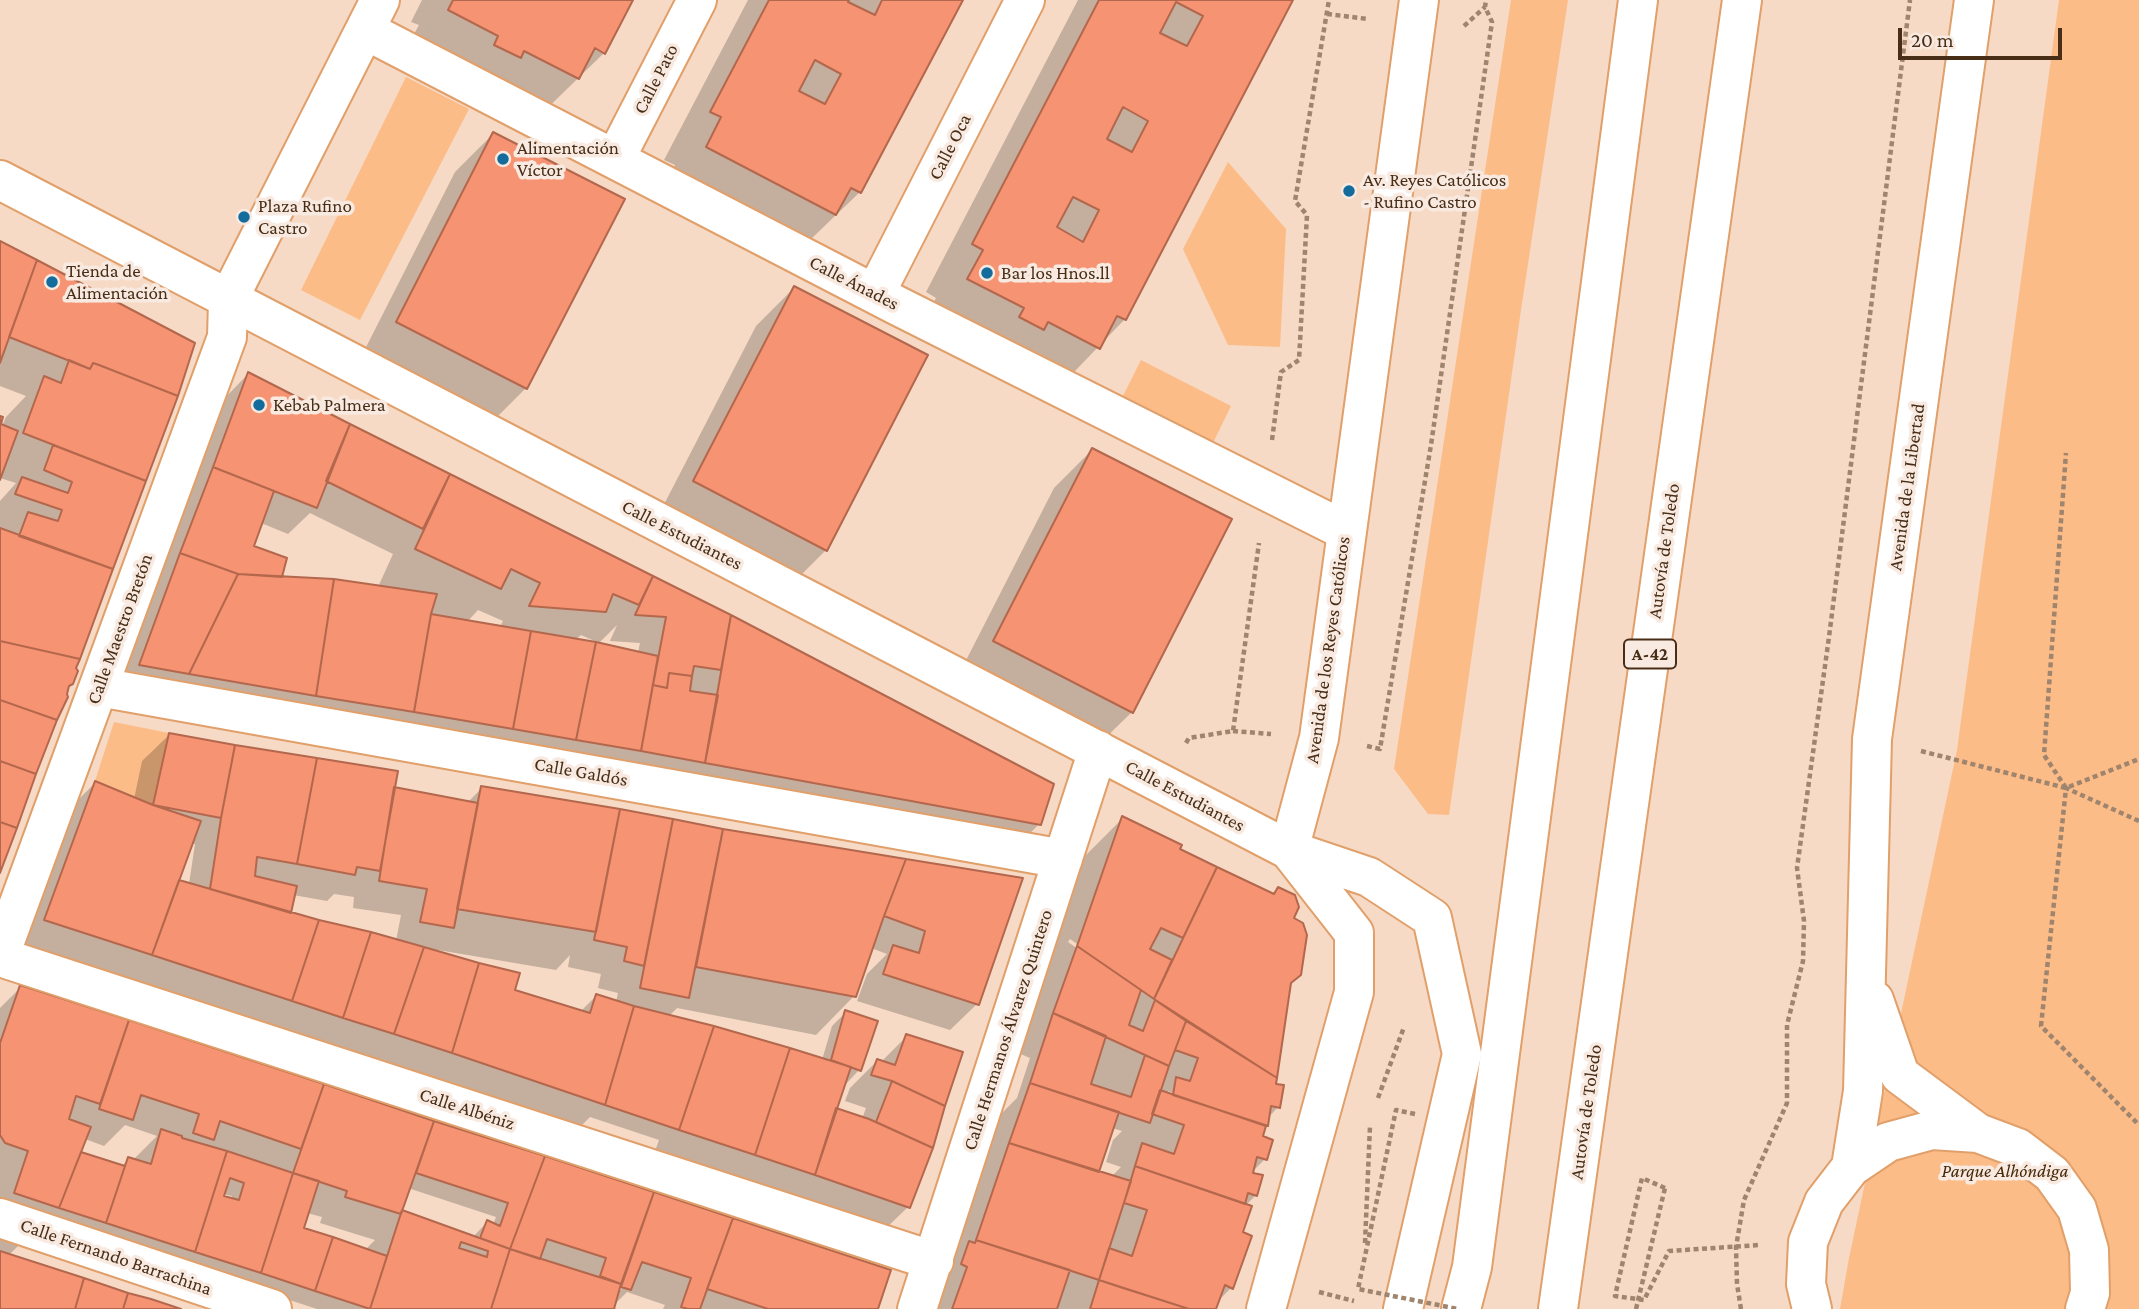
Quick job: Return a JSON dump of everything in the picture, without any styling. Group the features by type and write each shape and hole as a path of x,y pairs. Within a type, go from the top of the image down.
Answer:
{"main road":[{"name":"Calle Pato","path":"615,159 697,0"},
{"name":"Calle Oca","path":"875,293 1026,0"},
{"name":"Avenida de los Reyes Católicos","path":"1289,850 1319,738 1419,0"},
{"path":"1460,1309 1472,1267 1638,0"},
{"name":"Autovía de Toledo","path":"1558,1309 1742,0"},
{"name":"Avenida de la Libertad","path":"1851,1167 1863,1091 1872,739 1975,0"},
{"name":"Calle Ánades","path":"372,15 615,159 1346,531"},
{"path":"228,300 372,15"},
{"name":"Calle Estudiantes","path":"0,180 1289,850 1369,877 1432,918 1462,1054 1404,1309"},
{"name":"Calle Maestro Bretón","path":"0,956 227,337 228,300"},
{"name":"Calle Galdós","path":"99,687 1063,859"},
{"name":"Calle Hermanos Álvarez Quintero","path":"917,1309 1098,750"},
{"path":"1266,1309 1354,992 1354,933 1289,850"},
{"name":"Calle Albéniz","path":"0,956 934,1261"},
{"name":"Avenida de la Libertad","path":"1867,977 1900,1075 1978,1133"},
{"path":"1812,1309 1806,1284 1808,1242 1824,1202 1851,1167 1888,1142 1932,1130 1978,1133 2018,1147 2052,1174 2077,1209 2089,1250 2090,1293 2085,1309"},
{"name":"Calle Fernando Barrachina","path":"0,1217 272,1309"}],"path":[{"path":"1160,783 1189,738 1233,731 1281,372 1299,360 1307,215 1295,201 1329,0"},
{"path":"1319,738 1380,749 1431,445 1492,22 1485,7 1486,0"},
{"path":"1741,1309 1736,1247 1744,1200 1787,1103 1787,1025 1803,961 1804,921 1797,868 1910,0"},
{"path":"2066,453 2044,755 2066,788 2041,1026 2139,1125"},
{"path":"1872,739 2066,788 2139,821"},
{"path":"2066,788 2139,759"},
{"path":"1354,992 1409,1014 1374,1109"},
{"path":"1415,1114 1396,1110 1358,1289 1460,1309"},
{"path":"1365,1252 1370,1121"},
{"path":"1636,1309 1639,1296 1646,1269 1665,1188 1642,1178 1615,1296 1634,1298 1644,1300 1669,1251 1808,1242"}],"green space":[{"path":"1511,0 1568,0 1449,815 1428,814 1394,769"},
{"name":"Parque Alhóndiga","path":"2059,0 2139,0 2139,1309 1840,1309 1957,750"},
{"path":"406,77 469,109 360,320 301,290"},
{"path":"1228,162 1286,229 1280,347 1228,345 1183,249"},
{"path":"1141,360 1231,406 1212,445 1121,400"},
{"path":"114,722 169,733 153,805 95,781"}],"building":[{"path":"453,0 633,0 605,54 595,48 579,79 524,51 521,58 494,45 498,36 448,10"},
{"path":"769,0 849,0 848,2 875,15 882,0 963,0 861,193 851,188 836,215 706,147 721,117 710,112","holes":["815,60 841,74 825,104 799,91"]},
{"path":"1099,0 1293,0 1126,320 1117,316 1100,349 1048,322 1044,330 1019,317 1024,308 967,279 983,250 972,244","holes":["1176,2 1203,16 1187,46 1160,33","1123,107 1148,121 1132,152 1107,139","1073,197 1099,210 1083,242 1057,227"]},
{"path":"493,132 625,199 527,389 396,322"},
{"path":"0,241 37,260 0,363"},
{"path":"37,260 195,343 178,396 93,363 90,369 9,337"},
{"path":"794,286 928,355 827,551 693,481"},
{"path":"69,360 90,369 93,363 178,396 146,481 23,433 44,376 61,383"},
{"path":"248,372 350,424 317,508 213,467"},
{"path":"0,416 3,417 1,424 18,431 0,480"},
{"path":"350,424 450,474 423,529 326,481"},
{"path":"53,445 146,481 113,569 19,536 28,512 58,521 62,510 15,494 22,477 68,493 72,482 44,470"},
{"path":"1092,448 1232,519 1133,713 993,641"},
{"path":"213,467 274,491 254,546 287,558 282,577 238,574 180,553"},
{"path":"450,474 653,576 639,605 613,594 606,612 529,606 540,583 511,569 501,589 415,549"},
{"path":"0,528 113,569 80,659 0,641"},
{"path":"180,553 238,574 189,674 139,665"},
{"path":"238,574 334,579 316,696 189,674"},
{"path":"653,576 731,615 721,670 694,666 692,676 669,673 667,688 653,685 666,617 635,615"},
{"path":"334,579 437,594 414,712 316,696"},
{"path":"431,614 531,631 513,729 414,712"},
{"path":"731,615 1054,784 1041,825 705,763"},
{"path":"531,631 596,642 576,740 513,729"},
{"path":"0,641 80,659 76,668 78,671 73,684 69,686 68,697 57,720 0,700"},
{"path":"596,642 658,656 641,751 576,740"},
{"path":"669,673 692,676 690,691 718,695 705,763 641,751 653,685 667,688"},
{"path":"0,700 57,720 36,774 0,761"},
{"path":"169,733 235,745 221,818 153,805"},
{"path":"235,745 317,758 297,864 257,857 255,876 297,886 291,913 210,889"},
{"path":"317,758 398,771 380,871 357,867 355,875 297,864"},
{"path":"0,761 36,774 17,828 0,822"},
{"path":"95,781 201,821 152,955 44,920"},
{"path":"481,786 620,809 596,932 457,909"},
{"path":"394,787 478,803 454,928 420,922 427,889 379,881"},
{"path":"620,809 673,819 644,966 624,961 627,947 594,940"},
{"path":"1122,816 1182,845 1180,849 1217,867 1183,938 1161,928 1150,949 1172,960 1154,999 1077,946"},
{"path":"673,819 723,829 689,998 640,988"},
{"path":"0,822 17,828 0,873"},
{"path":"723,829 906,859 856,997 696,967"},
{"path":"906,859 1023,878 979,1005 883,974 893,945 919,953 925,931 884,916"},
{"path":"1217,867 1274,894 1278,887 1295,895 1299,907 1294,918 1303,923 1307,935 1301,975 1291,983 1277,1078 1154,999"},
{"path":"179,880 319,920 292,1001 152,955"},
{"path":"319,920 371,932 343,1018 292,1001"},
{"path":"371,932 424,947 394,1034 343,1018"},
{"path":"1077,946 1141,990 1129,1025 1143,1031 1155,1000 1186,1021 1169,1066 1053,1013"},
{"path":"424,947 479,963 452,1053 394,1034"},
{"path":"479,963 520,973 515,990 590,1013 596,994 634,1006 605,1105 452,1053"},
{"path":"20,985 129,1020 100,1104 76,1096 69,1119 91,1127 59,1208 14,1193 28,1151 5,1143 0,1135 0,1043"},
{"path":"634,1006 714,1026 679,1130 605,1105"},
{"path":"845,1010 878,1021 861,1071 831,1060"},
{"path":"1053,1013 1106,1036 1091,1084 1131,1097 1145,1055 1169,1066 1150,1123 1030,1083"},
{"path":"129,1020 324,1084 301,1149 220,1121 214,1140 193,1133 199,1114 141,1095 133,1120 99,1109"},
{"path":"1186,1021 1277,1078 1276,1084 1284,1085 1280,1108 1271,1106 1268,1126 1173,1095 1176,1077 1190,1081 1198,1058 1175,1050"},
{"path":"714,1026 790,1048 755,1155 679,1130"},
{"path":"906,1034 963,1052 945,1106 892,1081 871,1075 877,1059 895,1065"},
{"path":"790,1048 851,1067 815,1175 755,1155"},
{"path":"892,1081 945,1106 933,1148 876,1122"},
{"path":"1030,1083 1119,1112 1099,1172 1009,1143"},
{"path":"324,1084 434,1121 401,1214 345,1197 347,1191 293,1173"},
{"path":"1160,1090 1266,1126 1263,1136 1273,1140 1267,1160 1257,1157 1253,1173 1263,1175 1257,1196 1248,1193 1245,1204 1135,1166 1142,1143 1174,1154 1184,1125 1152,1114"},
{"path":"836,1108 869,1119 933,1148 910,1208 815,1175"},
{"path":"434,1121 545,1156 510,1249 480,1238 487,1220 500,1226 508,1203 416,1173"},
{"path":"161,1129 227,1151 195,1252 106,1223 128,1157 151,1164"},
{"path":"1009,1143 1131,1181 1099,1280 976,1240"},
{"path":"227,1151 293,1173 261,1273 195,1252","holes":["230,1178 244,1183 239,1200 224,1196"]},
{"path":"81,1152 125,1166 106,1223 59,1208"},
{"path":"545,1156 654,1192 621,1284 600,1276 606,1258 547,1239 540,1259 510,1249"},
{"path":"1135,1166 1252,1206 1243,1232 1252,1236 1233,1289 1225,1285 1216,1309 1189,1309 1099,1280 1109,1248 1132,1256 1147,1210 1124,1203"},
{"path":"293,1173 319,1181 304,1228 333,1237 315,1291 261,1273"},
{"path":"654,1192 733,1218 700,1309 681,1307 691,1278 642,1262 631,1290 621,1287"},
{"path":"402,1210 510,1249 491,1309 370,1309","holes":["461,1242 488,1251 487,1257 459,1248"]},
{"path":"733,1218 891,1270 878,1309 768,1309 707,1289"},
{"path":"333,1237 387,1256 370,1309 315,1291"},
{"path":"976,1240 1070,1270 1057,1309 952,1309 967,1267 961,1264 969,1241 975,1243"},
{"path":"510,1249 621,1284 614,1309 491,1309"},
{"path":"0,1251 84,1278 75,1309 0,1309"},
{"path":"84,1278 128,1293 123,1309 75,1309"},
{"path":"1099,1280 1120,1287 1189,1309 1090,1309"},
{"path":"128,1293 151,1299 181,1309 123,1309"}],"place":[{"name":"Alimentación Víctor","path":"503,159"},
{"name":"Av. Reyes Católicos - Rufino Castro","path":"1349,191"},
{"name":"Plaza Rufino Castro","path":"244,217"},
{"name":"Bar los Hnos.ll","path":"987,273"},
{"name":"Tienda de Alimentación","path":"52,282"},
{"name":"Kebab Palmera","path":"259,405"}]}
